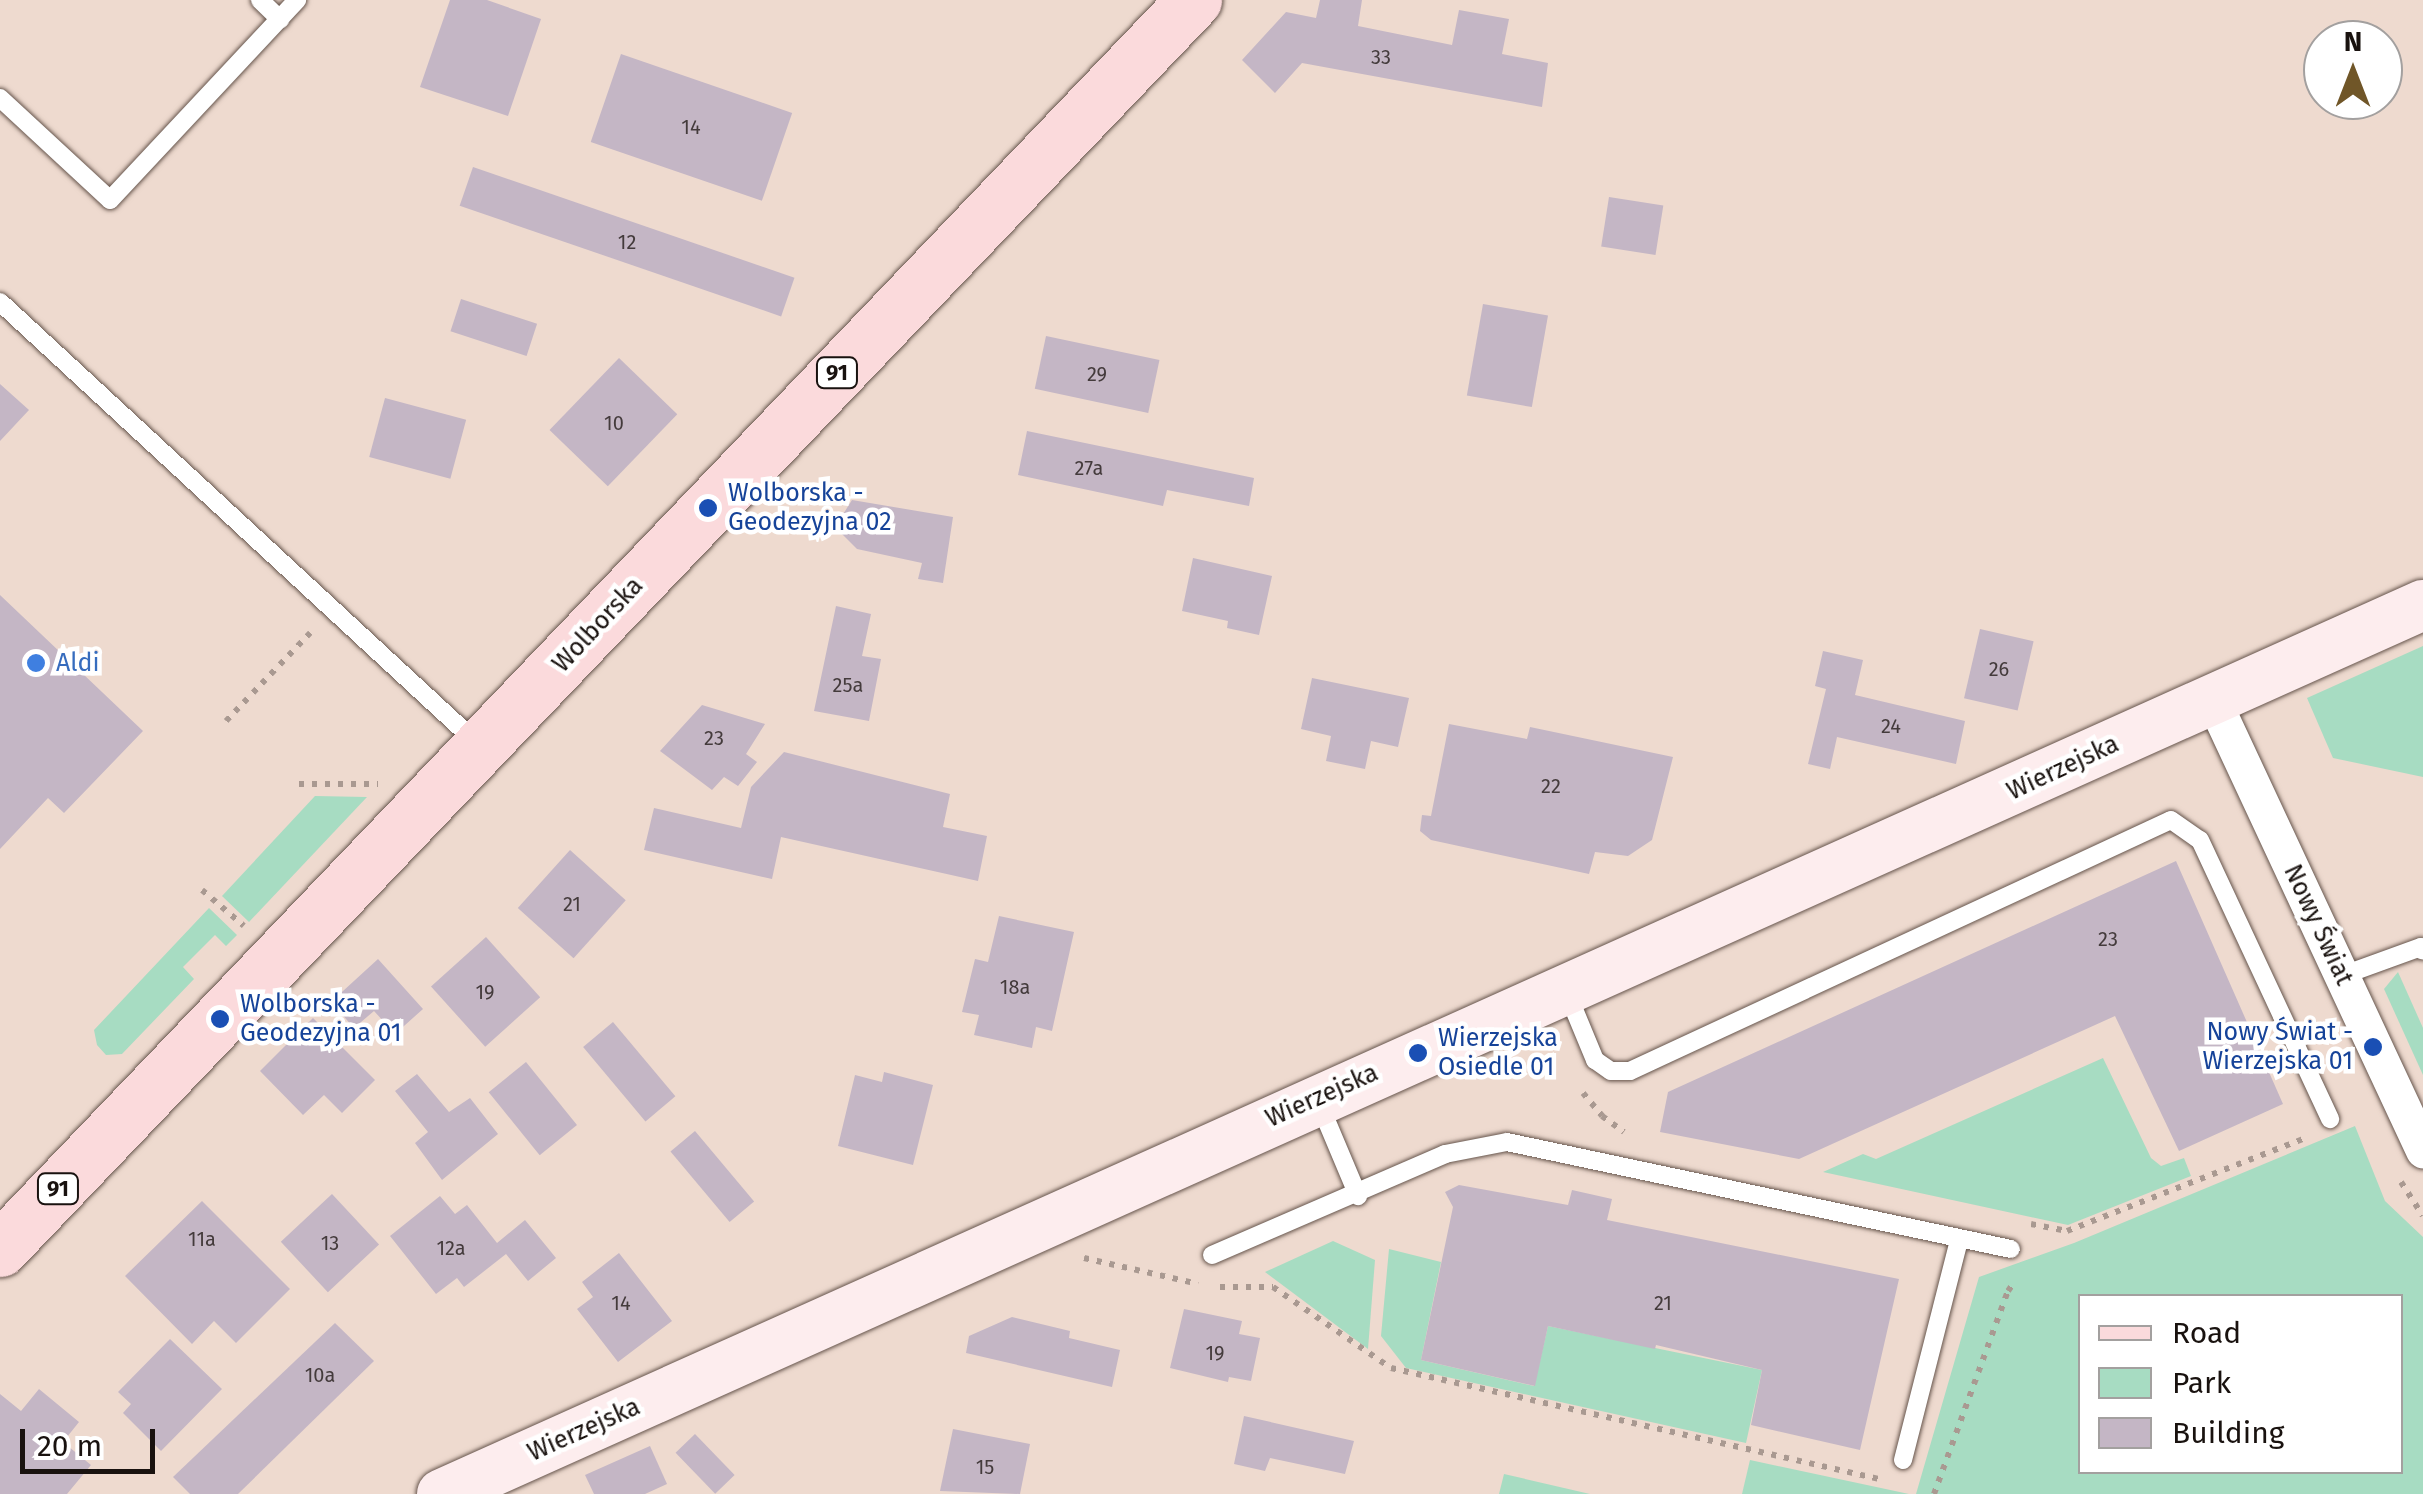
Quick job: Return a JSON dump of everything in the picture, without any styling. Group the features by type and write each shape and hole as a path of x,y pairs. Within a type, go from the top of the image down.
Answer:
{"main road":[{"name":"Wolborska","path":"0,1249 1194,0"}],"street":[{"name":"Wierzejska","path":"442,1494 1317,1098 2423,605"},
{"name":"Nowy Świat","path":"2213,700 2423,1150"}],"lane":[{"path":"260,0 280,18"},
{"path":"0,98 110,200 297,0"},
{"path":"0,302 481,747"},
{"path":"1566,990 1595,1060 1611,1072 1630,1072 2171,820 2186,826 2200,840 2330,1119"},
{"path":"2341,976 2422,948"},
{"path":"1317,1098 1358,1196"},
{"path":"1212,1255 1358,1196 1446,1154 1507,1142 2011,1250"},
{"path":"1903,1460 1959,1241"}],"path":[{"path":"226,722 310,633"},
{"path":"299,784 380,784 388,789"},
{"path":"202,890 252,934"},
{"path":"1578,1086 1602,1116 1636,1137"},
{"path":"2011,1219 2068,1232 2328,1128 2330,1119"},
{"path":"1934,1494 2008,1290 2018,1277 2011,1250"},
{"path":"1080,1255 1212,1288 1273,1287 1391,1368 1897,1483 1903,1460"},
{"path":"1230,1287 1245,1275"}],"green space":[{"path":"2423,646 2423,777 2333,758 2307,698"},
{"path":"315,796 367,797 249,922 222,896"},
{"path":"209,908 237,935 226,946 215,935 183,967 194,979 122,1054 106,1055 97,1045 94,1030"},
{"path":"2398,972 2423,1028 2423,1075 2384,989"},
{"path":"2103,1058 2151,1158 2161,1166 2184,1158 2191,1176 2068,1225 1823,1172 1863,1154 1876,1159"},
{"path":"2355,1126 2385,1201 2423,1237 2423,1494 1916,1494 1979,1277 2074,1243"},
{"path":"1333,1241 1375,1260 1368,1349 1265,1272"},
{"path":"1389,1249 1441,1262 1421,1360 1534,1386 1548,1326 1762,1370 1746,1443 1406,1368 1381,1336"},
{"path":"1750,1460 1909,1494 1742,1494"},
{"path":"1504,1474 1590,1494 1499,1494"}],"building":[{"path":"450,0 487,0 541,19 508,116 420,87"},
{"path":"1320,0 1362,0 1358,26 1452,45 1459,10 1509,19 1502,54 1548,63 1542,107 1302,63 1275,93 1242,60 1286,12 1316,18"},
{"path":"621,54 792,113 762,201 591,142"},
{"path":"473,167 794,278 781,316 460,206"},
{"path":"1609,197 1663,206 1656,255 1601,246"},
{"path":"461,299 537,324 527,356 450,331"},
{"path":"1483,304 1548,315 1532,407 1467,396"},
{"path":"1046,336 1159,360 1148,413 1035,389"},
{"path":"619,358 677,414 608,486 550,430"},
{"path":"0,384 29,410 0,441"},
{"path":"385,398 466,420 450,479 369,457"},
{"path":"1027,431 1254,478 1249,506 1167,490 1163,506 1018,475"},
{"path":"852,500 953,517 943,583 918,579 922,563 857,549 835,527"},
{"path":"1193,558 1272,576 1259,635 1227,628 1228,621 1182,611"},
{"name":"Aldi","path":"0,595 143,731 64,813 48,798 0,849"},
{"path":"836,606 871,614 862,656 881,659 869,721 814,711"},
{"path":"1980,629 2034,641 2018,711 1964,698"},
{"path":"1823,651 1863,660 1855,695 1965,721 1956,764 1837,737 1830,769 1808,764 1826,689 1815,686"},
{"path":"1312,678 1409,698 1398,747 1371,741 1365,769 1326,761 1331,736 1301,729"},
{"path":"702,705 765,724 746,754 757,762 738,786 724,777 712,790 660,751"},
{"path":"1449,724 1527,739 1530,727 1673,757 1652,840 1628,856 1595,852 1589,874 1431,840 1420,831 1422,815 1431,816"},
{"path":"784,752 950,794 943,827 987,836 978,881 781,837 772,879 644,850 654,808 741,828 751,787"},
{"path":"570,850 626,900 574,958 518,908"},
{"path":"2176,861 2283,1104 2179,1151 2115,1016 1799,1159 1660,1132 1668,1092"},
{"path":"999,916 1074,932 1052,1031 1036,1027 1032,1048 974,1035 979,1015 962,1012 975,959 988,962"},
{"path":"486,937 540,997 485,1047 431,987"},
{"path":"378,959 423,1009 395,1034 374,1011 354,1028 331,1002"},
{"path":"313,1018 375,1080 342,1113 324,1095 303,1115 260,1071"},
{"path":"613,1022 675,1096 645,1121 583,1047"},
{"path":"526,1062 577,1125 540,1155 489,1092"},
{"path":"884,1072 933,1085 913,1165 838,1146 855,1075 882,1082"},
{"path":"417,1074 449,1112 470,1098 498,1134 442,1180 415,1143 428,1132 395,1091"},
{"path":"695,1131 754,1201 730,1222 670,1152"},
{"path":"1459,1185 1568,1205 1572,1190 1612,1199 1607,1220 1899,1279 1860,1450 1751,1425 1762,1370 1656,1345 1655,1349 1548,1326 1535,1386 1421,1360 1453,1207 1445,1192"},
{"path":"332,1194 379,1244 328,1292 281,1242"},
{"path":"440,1196 455,1214 467,1205 497,1243 525,1220 556,1258 528,1281 506,1254 464,1287 457,1278 436,1294 390,1236"},
{"path":"202,1201 290,1289 236,1343 214,1321 192,1344 125,1276"},
{"path":"619,1253 672,1321 618,1362 577,1309 593,1297 582,1282"},
{"path":"1184,1309 1242,1321 1239,1334 1260,1338 1251,1381 1229,1377 1228,1382 1170,1368"},
{"path":"1012,1317 1070,1331 1069,1338 1120,1350 1112,1387 966,1353 969,1336"},
{"path":"335,1323 374,1361 238,1494 190,1494 173,1477"},
{"path":"170,1339 222,1389 161,1451 123,1413 131,1404 118,1392"},
{"path":"39,1389 79,1422 63,1442 91,1465 67,1494 0,1494 0,1394 21,1411"},
{"path":"1244,1416 1354,1441 1345,1474 1270,1458 1265,1471 1234,1464"},
{"path":"953,1429 1030,1444 1020,1494 940,1491"},
{"path":"695,1434 735,1475 715,1494 676,1453"},
{"path":"650,1446 667,1484 645,1494 594,1494 585,1475"}],"place":[{"name":"Wolborska - Geodezyjna 02","path":"708,508"},
{"name":"Aldi","path":"36,663"},
{"name":"Wolborska - Geodezyjna 01","path":"220,1019"},
{"name":"Nowy Świat - Wierzejska 01","path":"2373,1047"},
{"name":"Wierzejska Osiedle 01","path":"1418,1053"}]}
